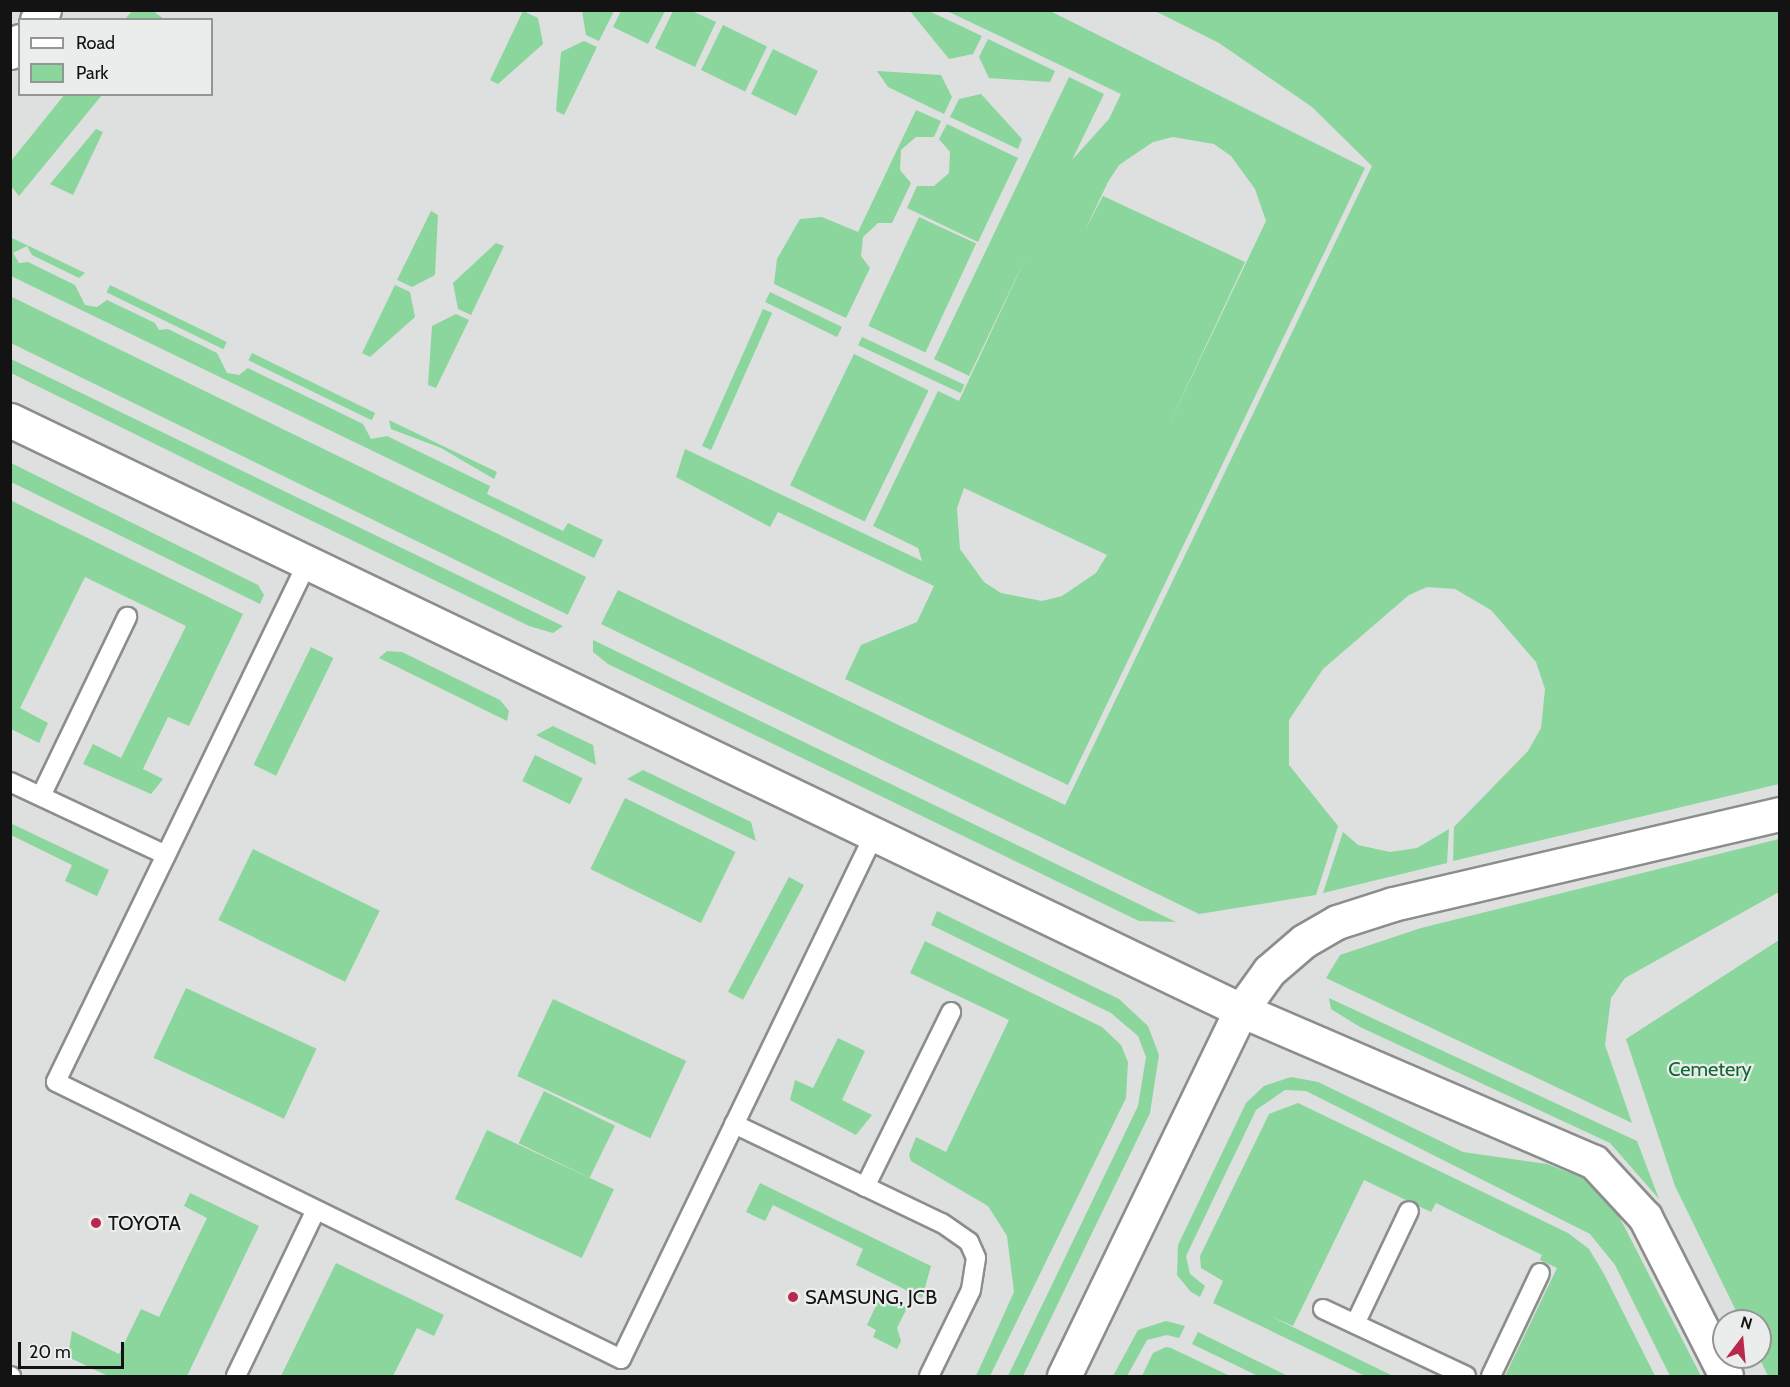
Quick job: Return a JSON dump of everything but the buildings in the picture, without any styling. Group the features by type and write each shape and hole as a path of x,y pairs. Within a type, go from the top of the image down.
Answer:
{"street":[{"path":"10,420 1241,1010 1594,1162 1645,1217 1726,1377"},
{"path":"1064,1377 1241,1010 1269,971 1304,941 1337,922 1779,813"}],"lane":[{"path":"307,562 56,1082 621,1359 874,835"},
{"path":"41,796 127,617"},
{"path":"10,782 166,855"},
{"path":"865,1186 951,1012"},
{"path":"734,1124 957,1231 976,1258 971,1290 930,1377"},
{"path":"236,1377 316,1210"},
{"path":"1355,1324 1409,1211"},
{"path":"1491,1377 1540,1273"},
{"path":"1323,1309 1466,1377"}],"green space":[{"path":"133,10 153,11 163,18 126,18"},
{"path":"621,10 665,11 648,44 613,27"},
{"path":"523,11 538,18 543,44 498,84 490,80"},
{"path":"582,11 614,11 599,41 586,35"},
{"path":"673,11 692,11 716,22 695,67 655,48"},
{"path":"910,11 929,11 982,36 973,54 949,59"},
{"path":"947,11 1050,11 1365,168 1068,785 845,679 861,645 917,622 934,586 778,512 770,527 676,477 685,449 922,561 918,548 873,526 938,391 959,401 1028,253 969,376 934,359 1069,77 1104,94 1072,160 1109,119 1121,94","holes":["1173,137 1214,144 1231,156 1255,189 1266,221 1164,435 1245,262 1103,196 1085,230 1108,182 1119,165 1153,142","964,488 1107,555 1096,573 1062,596 1042,601 1001,593 984,582 960,549 957,508"]},
{"path":"1155,11 1779,11 1779,784 1453,861 1454,827 1528,751 1541,728 1545,689 1536,662 1491,610 1455,589 1427,587 1409,595 1323,669 1289,720 1289,765 1338,826 1316,895 1199,914 601,624 618,590 1065,805 1372,166 1312,107 1219,43"},
{"path":"723,25 767,46 745,91 701,70"},
{"path":"988,39 1055,71 1050,82 989,78 979,57"},
{"path":"584,41 597,47 564,115 556,111 561,52"},
{"path":"773,49 818,71 796,116 751,94"},
{"path":"877,71 941,75 952,97 944,114 888,87"},
{"path":"981,94 1022,139 1018,149 950,117 959,99"},
{"path":"63,96 101,96 19,196 11,186 11,161"},
{"path":"916,110 941,121 934,137 916,137 901,150 900,170 911,183 892,223 878,223 863,237 861,256 870,268 846,318 774,284 777,259 800,219 822,217 858,232"},
{"path":"947,124 1018,158 978,242 907,208 917,186 934,186 949,173 950,152 939,139"},
{"path":"96,129 103,132 73,195 50,184"},
{"path":"431,211 438,215 435,275 412,287 397,280"},
{"path":"919,217 976,244 925,352 868,326"},
{"path":"10,237 85,273 79,278 32,255 27,246 13,253 19,263 28,262 75,285 85,305 97,307 107,300 155,323 159,330 168,329 217,353 227,373 239,375 248,368 363,424 371,439 387,436 490,486 487,494 563,531 568,523 603,540 594,558 11,276"},
{"path":"496,243 504,246 471,315 458,309 453,283"},
{"path":"110,285 227,342 223,349 106,292"},
{"path":"395,285 410,292 415,317 370,357 362,353"},
{"path":"770,292 842,327 837,337 765,302"},
{"path":"10,296 586,577 568,615 10,343"},
{"path":"763,309 772,313 711,450 702,446"},
{"path":"456,314 469,320 436,388 428,385 432,326"},
{"path":"862,337 964,385 961,393 858,345"},
{"path":"252,353 375,413 372,420 248,360"},
{"path":"854,354 929,390 865,522 790,485"},
{"path":"10,359 563,626 553,633 529,626 11,373"},
{"path":"389,420 497,472 494,479 441,448 391,429"},
{"path":"11,463 258,585 264,595 260,604 11,482"},
{"path":"10,500 243,614 189,726 168,717 143,769 163,779 151,794 83,764 93,744 121,758 186,626 85,577 20,708 48,723 39,743 11,729"},
{"path":"593,640 1176,922 1139,921 608,664 593,652"},
{"path":"311,647 333,658 276,776 254,765"},
{"path":"387,651 402,652 500,700 509,711 507,721 379,658"},
{"path":"553,726 593,745 596,765 536,735"},
{"path":"535,755 583,778 570,804 522,781"},
{"path":"643,770 751,822 756,841 627,779"},
{"path":"625,798 736,852 701,923 590,869"},
{"path":"10,823 109,870 97,896 65,881 72,865 11,835"},
{"path":"1449,829 1447,863 1323,893 1343,832 1358,845 1390,852 1417,848"},
{"path":"1779,839 1779,892 1625,978 1611,998 1605,1045 1632,1123 1326,978 1340,955 1421,928"},
{"path":"253,849 380,911 345,982 218,920"},
{"path":"789,877 804,885 743,1000 728,992"},
{"path":"937,911 1119,999 1148,1026 1159,1055 1150,1113 1023,1376 1008,1376 1138,1106 1146,1057 1138,1036 1111,1013 931,925"},
{"name":"Cemetery","path":"1779,940 1780,1376 1768,1376 1765,1369 1772,1369 1772,1309 1735,1309 1675,1186 1626,1039"},
{"path":"925,941 1102,1027 1121,1045 1128,1062 1126,1098 990,1376 976,1376 1014,1292 1007,1236 988,1206 911,1161 909,1155 916,1137 946,1152 1009,1020 910,973"},
{"path":"186,988 317,1049 284,1119 153,1058"},
{"path":"1329,998 1637,1141 1659,1199 1610,1143 1360,1027 1331,1009"},
{"path":"553,999 686,1061 650,1138 517,1076"},
{"path":"838,1038 865,1051 842,1100 872,1115 856,1135 790,1100 795,1080 813,1088"},
{"path":"1291,1077 1318,1082 1463,1152 1547,1164 1589,1180 1605,1193 1623,1224 1701,1376 1670,1376 1615,1265 1590,1234 1306,1091 1285,1090 1256,1110 1186,1256 1190,1274 1205,1286 1200,1297 1191,1292 1177,1275 1178,1245 1246,1103 1264,1086"},
{"path":"544,1091 615,1126 590,1178 519,1143"},
{"path":"1298,1103 1568,1233 1589,1249 1655,1376 1505,1376 1557,1268 1540,1260 1542,1255 1436,1203 1431,1212 1364,1180 1293,1326 1270,1316 1393,1376 1365,1376 1213,1303 1223,1281 1201,1268 1200,1256 1269,1114"},
{"path":"487,1130 614,1189 582,1258 455,1199"},
{"path":"760,1183 931,1266 922,1298 856,1265 863,1249 773,1205 765,1221 746,1212"},
{"path":"190,1193 259,1226 187,1376 108,1376 68,1357 72,1331 119,1354 141,1309 159,1317 207,1218 184,1206"},
{"path":"336,1263 444,1315 434,1336 417,1328 393,1376 281,1376"},
{"path":"881,1295 907,1308 897,1328 901,1341 897,1349 873,1337 876,1330 867,1325"},
{"path":"1166,1321 1185,1326 1179,1338 1167,1335 1147,1340 1127,1376 1113,1376 1138,1330"},
{"path":"1198,1332 1288,1376 1258,1376 1192,1344"},
{"path":"1166,1347 1230,1376 1142,1376 1153,1353"}],"place":[{"name":"TOYOTA","path":"96,1223"},
{"name":"SAMSUNG, JCB","path":"793,1297"}]}
